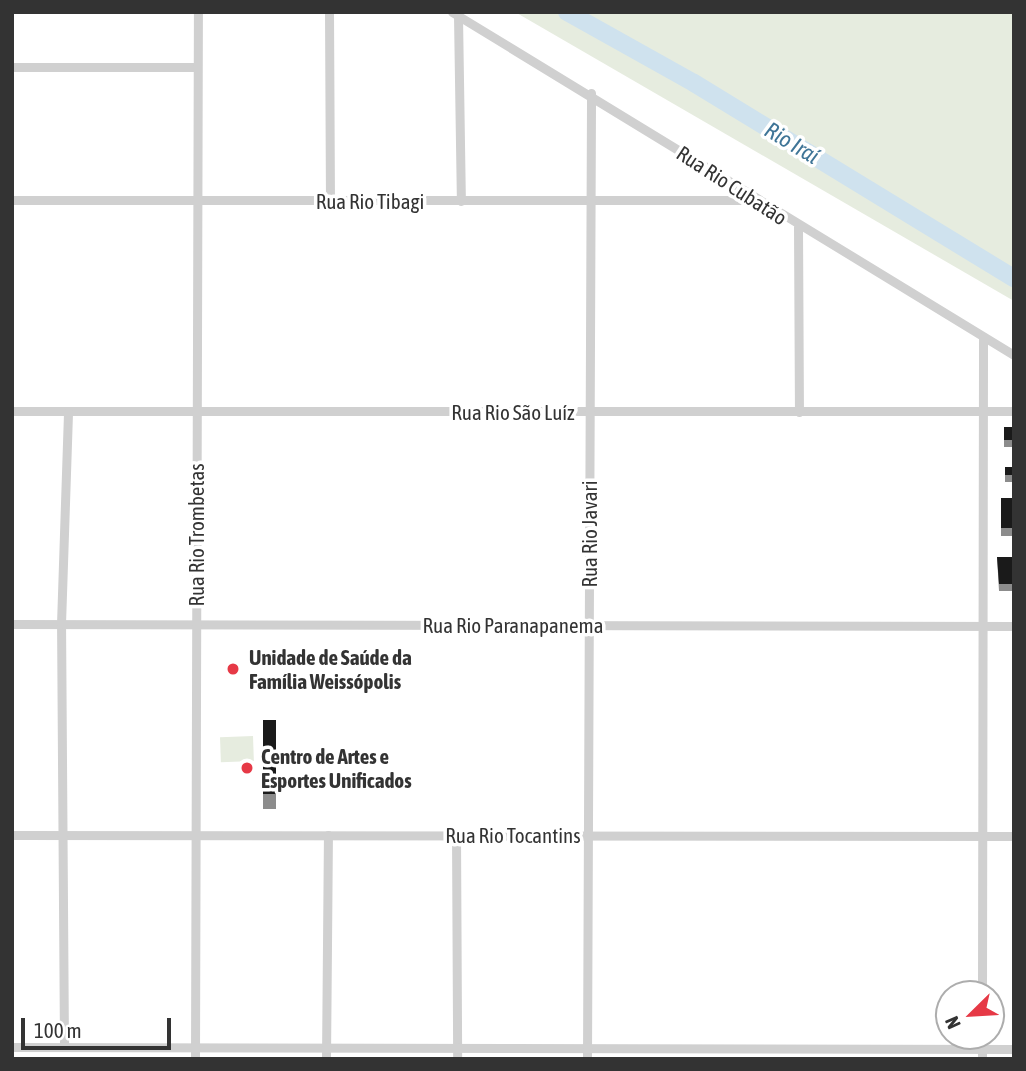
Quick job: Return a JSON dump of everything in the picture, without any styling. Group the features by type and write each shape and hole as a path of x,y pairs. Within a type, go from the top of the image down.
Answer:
{"street":[{"name":"Rua Rio Trombetas","path":"195,1059 198,12"},
{"path":"329,12 330,201"},
{"path":"456,14 461,201"},
{"name":"Rua Rio Cubatão","path":"456,14 591,93 798,227 1014,355"},
{"path":"12,66 196,67"},
{"name":"Rua Rio Javari","path":"587,1059 591,93"},
{"name":"Rua Rio Tibagi","path":"728,201 743,193"},
{"name":"Rua Rio Tibagi","path":"12,200 590,203 756,200"},
{"path":"798,227 799,412"},
{"path":"982,980 983,337"},
{"name":"Rua Rio São Luíz","path":"12,411 1014,411"},
{"path":"64,1047 61,624 68,412"},
{"name":"Rua Rio Paranapanema","path":"12,624 1014,626"},
{"path":"456,834 457,1059"},
{"name":"Rua Rio Tocantins","path":"12,835 1014,836"},
{"path":"326,1059 328,835"},
{"path":"12,1047 587,1048 719,1054 982,1054 1014,1049"}],"shaded area":[{"path":"515,12 1014,12 1014,301"},
{"path":"253,736 254,761 221,762 220,737"}],"building":[{"path":"1004,427 1014,427 1014,440 1004,440"},
{"path":"1012,451 1014,475 1005,475 1005,467 1012,467"},
{"path":"1001,498 1014,498 1014,528 1001,528"},
{"path":"1012,542 1014,603 1013,584 999,584 997,557 1012,557"},
{"path":"263,720 276,720 276,794 263,794"}],"waterway":[{"name":"Rio Iraí","path":"567,12 694,83 1014,278"}],"place":[{"name":"Unidade de Saúde da Família Weissópolis","path":"233,669"},
{"name":"Centro de Artes e Esportes Unificados","path":"247,768"}]}
